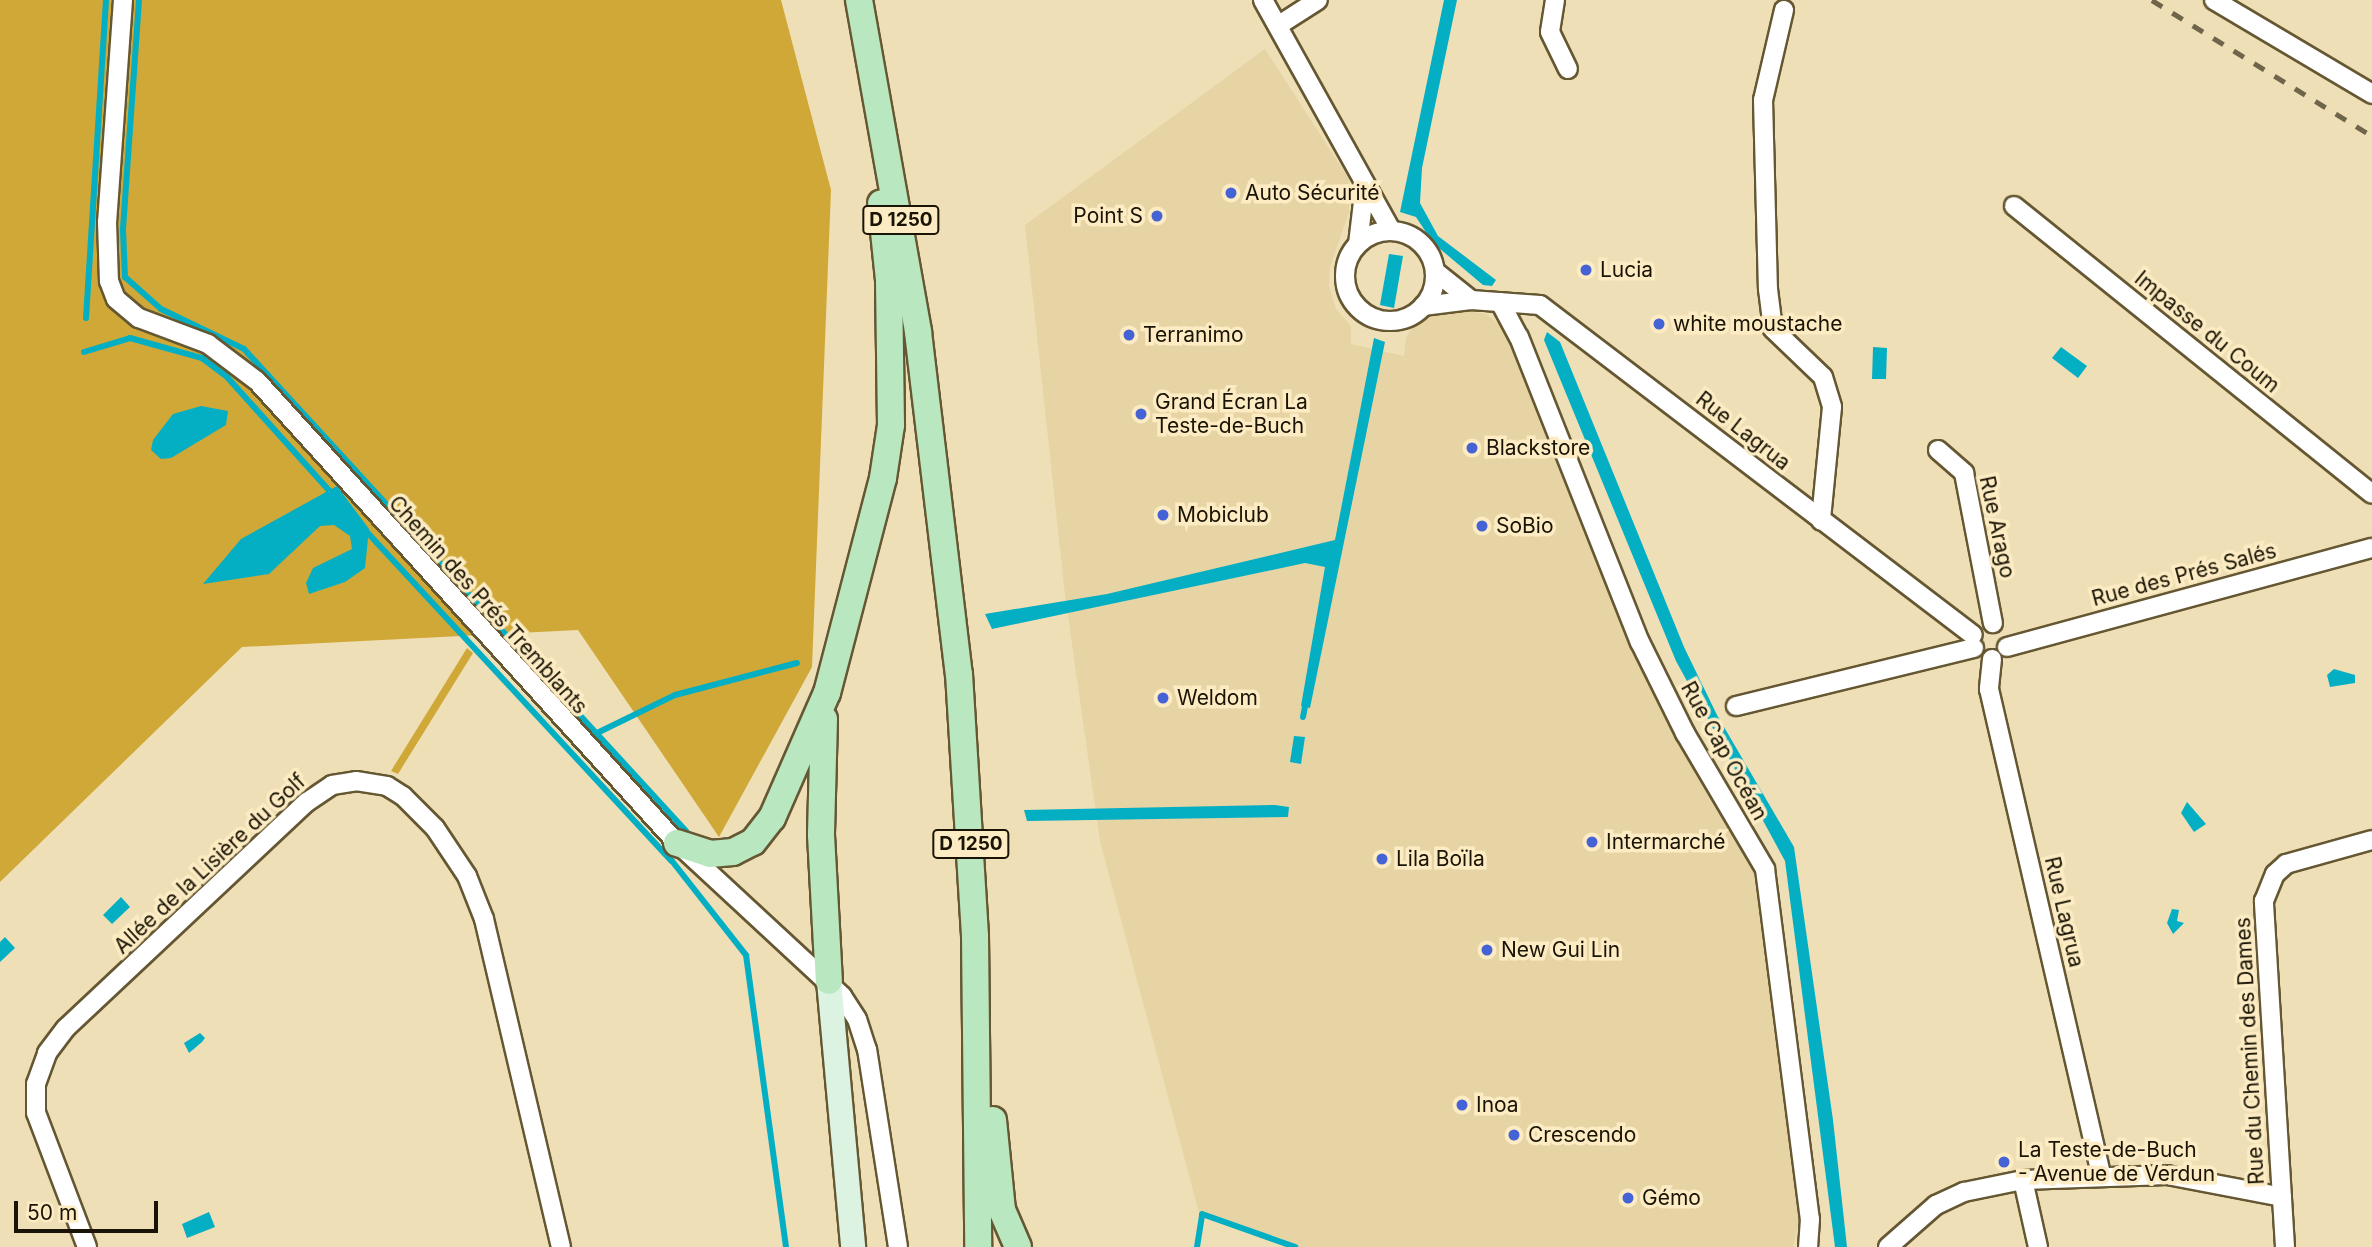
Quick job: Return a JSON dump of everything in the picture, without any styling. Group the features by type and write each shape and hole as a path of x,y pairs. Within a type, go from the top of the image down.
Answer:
{"main road":[{"path":"829,981 820,763 827,693 883,478 891,425 889,280 858,0"},
{"name":"D 1250","path":"858,0 897,200 934,442 959,674 975,936 978,1247"},
{"path":"677,843 710,854 733,852 753,842 772,818 827,693"},
{"path":"975,936 1002,1210 1018,1247"}],"street":[{"name":"Chemin des Prés Tremblants","path":"123,0 106,234 108,281 116,299 139,318 208,344 257,381 677,843 829,981 857,1019 867,1049 898,1247"},
{"path":"1263,0 1391,230"},
{"path":"1279,26 1318,0"},
{"path":"1555,0 1550,32 1568,69"},
{"path":"2214,0 2372,94"},
{"path":"1784,10 1763,100 1768,289 1773,329 1823,377 1832,407 1821,520"},
{"path":"1366,182 1358,244 1345,274 1354,304 1368,316 1397,321 1423,306 1434,288 1436,272"},
{"name":"Impasse du Coum","path":"2014,206 2372,494"},
{"path":"1358,244 1373,234 1391,230 1411,235 1424,246 1436,272 1471,300"},
{"name":"Rue Lagrua","path":"1423,306 1471,300 1524,302 1548,309 1974,642"},
{"name":"Rue Cap Océan","path":"1500,302 1518,337 1645,653 1685,733 1765,869 1810,1219 1808,1247"},
{"name":"Rue Arago","path":"1938,450 1964,472 1993,624"},
{"name":"Rue des Prés Salés","path":"2007,647 2372,548"},
{"path":"1736,706 1974,642 1982,625 1993,624 2007,635 2007,647 1992,659 1974,642"},
{"name":"Rue Lagrua","path":"1992,659 1989,689 2101,1174"},
{"name":"Allée de la Lisière du Golf","path":"87,1247 36,1113 36,1084 47,1053 66,1028 307,802 332,785 356,781 387,786 403,796 435,828 467,876 484,919 561,1247"},
{"name":"Rue du Chemin des Dames","path":"2285,1247 2264,901 2275,874 2286,864 2372,839"},
{"path":"829,981 853,1247"},
{"path":"1888,1247 1936,1205 1964,1192 2023,1180 2101,1174 2167,1174 2282,1197"},
{"path":"2023,1180 2038,1247"}],"shaded area":[{"path":"0,0 781,0 831,190 812,667 719,837 578,630 242,647 0,882"},
{"path":"1265,49 1349,179 1349,212 1330,267 1329,286 1336,309 1351,326 1351,344 1404,356 1406,338 1414,325 1448,308 1486,314 1509,332 1614,594 1756,866 1802,1211 1793,1247 1288,1247 1199,1213 1100,841 1065,595 1025,225"},
{"path":"467,648 473,653 398,774 391,771"}],"water":[{"path":"1444,0 1457,0 1422,168 1420,203 1438,236 1496,280 1492,286 1483,285 1433,243 1416,217 1400,212"},
{"path":"1389,254 1403,256 1394,308 1380,305"},
{"path":"1547,332 1560,342 1684,647 1717,715 1794,847 1833,1120 1847,1247 1835,1247 1785,861 1676,661 1544,340"},
{"path":"1374,338 1385,342 1310,708 1301,706 1325,567 1305,563 992,629 985,614 1107,594 1335,540"},
{"path":"1873,347 1887,348 1886,379 1872,379"},
{"path":"2061,347 2087,366 2078,378 2052,358"},
{"path":"201,406 228,411 226,425 171,458 161,459 151,450 153,440 173,414"},
{"path":"337,486 369,529 365,568 345,582 309,594 306,583 313,568 352,549 350,536 334,525 320,526 269,574 203,584 241,539"},
{"path":"2334,669 2355,675 2355,683 2330,687 2327,675"},
{"path":"1294,736 1305,737 1301,764 1290,762"},
{"path":"2187,802 2206,824 2194,832 2181,813"},
{"path":"1275,805 1289,807 1288,817 1027,821 1024,810"},
{"path":"121,897 130,907 112,924 103,915"},
{"path":"2172,909 2179,910 2177,921 2184,923 2173,934 2167,923"},
{"path":"5,937 15,948 0,962 0,942"},
{"path":"200,1033 205,1038 189,1053 184,1043"},
{"path":"209,1212 215,1227 187,1238 182,1224"}],"waterway":[{"path":"86,318 106,0"},
{"path":"139,0 123,230 125,277 161,309 244,349 686,831"},
{"path":"84,352 130,338 202,358 227,377 334,496"},
{"path":"365,530 672,861 746,955 786,1247"},
{"path":"597,733 675,695 797,663"},
{"path":"1303,717 1306,702"},
{"path":"1197,1247 1202,1214 1295,1247"}],"railway":[{"path":"2152,0 2372,136"}],"place":[{"name":"Auto Sécurité","path":"1231,193"},
{"name":"Point S","path":"1157,216"},
{"name":"Lucia","path":"1586,270"},
{"name":"white moustache","path":"1659,324"},
{"name":"Terranimo","path":"1129,335"},
{"name":"Grand Écran La Teste-de-Buch","path":"1141,414"},
{"name":"Blackstore","path":"1472,448"},
{"name":"Mobiclub","path":"1163,515"},
{"name":"SoBio","path":"1482,526"},
{"name":"Weldom","path":"1163,698"},
{"name":"Intermarché","path":"1592,842"},
{"name":"Lila Boïla","path":"1382,859"},
{"name":"New Gui Lin","path":"1487,950"},
{"name":"Inoa","path":"1462,1105"},
{"name":"Crescendo","path":"1514,1135"},
{"name":"La Teste-de-Buch - Avenue de Verdun","path":"2004,1162"},
{"name":"Gémo","path":"1628,1198"}]}
